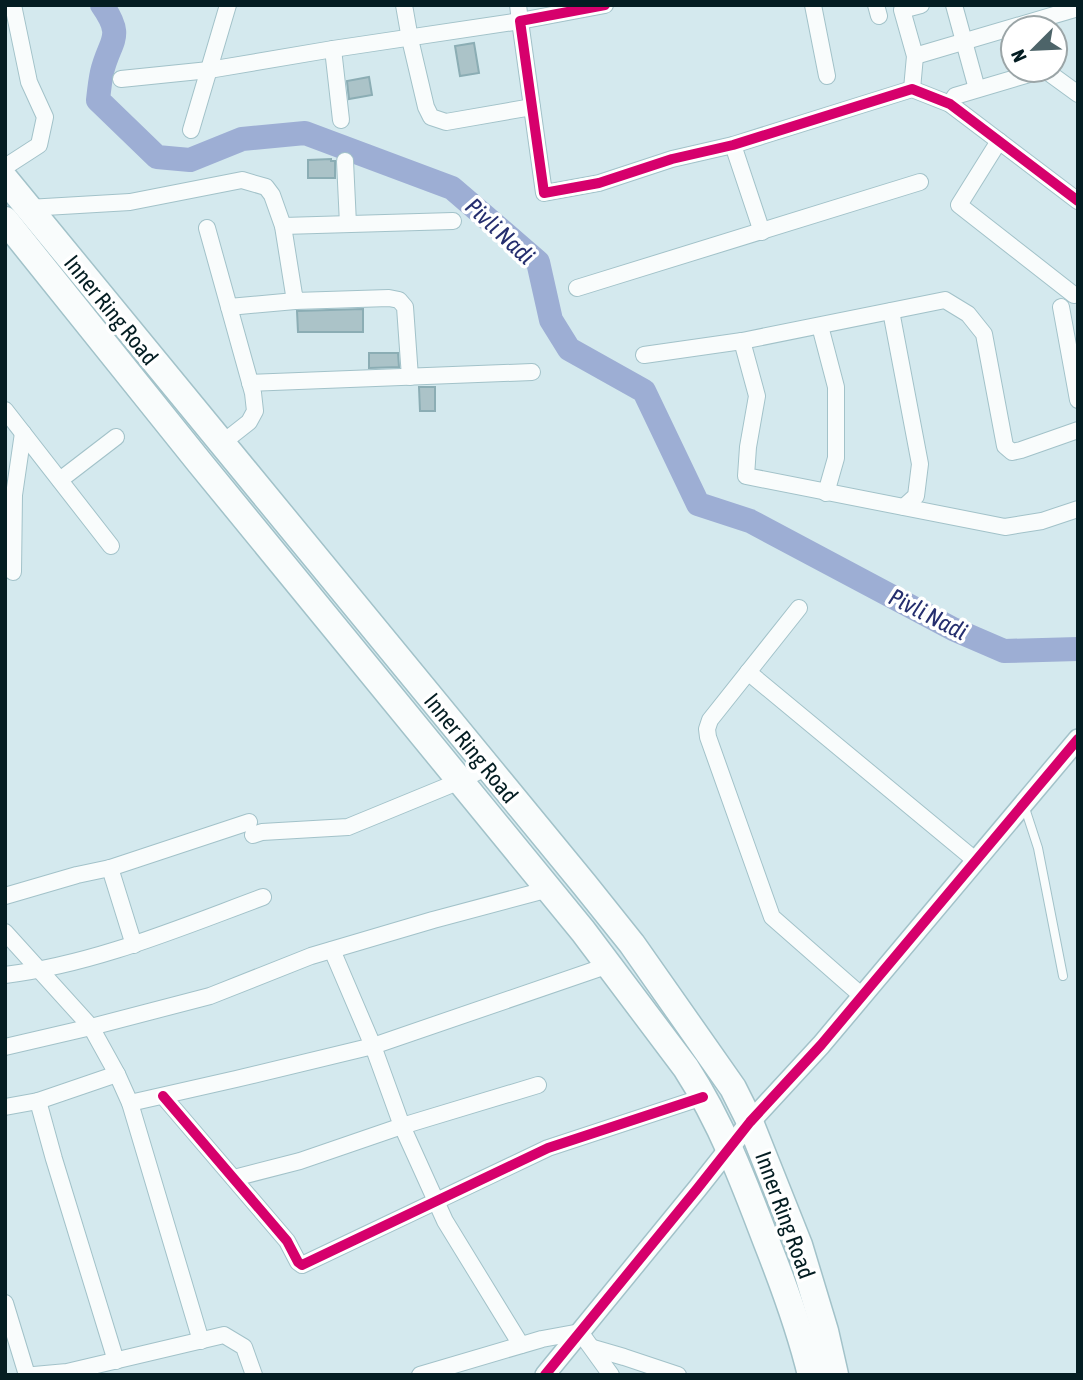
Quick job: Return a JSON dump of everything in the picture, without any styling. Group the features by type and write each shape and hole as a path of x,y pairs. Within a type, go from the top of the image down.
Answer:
{"highway":[{"name":"Inner Ring Road","path":"5,180 12,220 200,463 549,890 686,1068 741,1173 797,1322 811,1375"},
{"name":"Inner Ring Road","path":"12,220 221,444 639,953 733,1088 750,1122 799,1245 825,1331 835,1375"}],"street":[{"path":"5,167 39,145 45,117 29,82 13,5"},
{"path":"191,130 228,5"},
{"path":"404,5 426,107 431,117 446,122 532,107"},
{"path":"121,79 209,70 410,39 519,13 605,5"},
{"path":"813,5 827,76"},
{"path":"912,89 915,56 902,10 921,5"},
{"path":"954,5 977,89"},
{"path":"915,56 1078,8"},
{"path":"519,13 544,193 599,183 672,159 733,145 912,89 950,104 1078,201"},
{"path":"333,49 341,120"},
{"path":"950,104 955,96 999,83"},
{"path":"999,141 959,205 1074,295"},
{"path":"733,145 762,232"},
{"path":"345,161 348,224"},
{"path":"12,220 130,202 242,180 266,187 272,195 283,226 295,301"},
{"path":"578,288 920,182"},
{"path":"283,226 453,221"},
{"path":"207,228 250,383 255,411 249,422 221,444"},
{"path":"229,307 295,301 399,300 405,307 410,377"},
{"path":"644,355 742,341 946,300 968,314 984,334 1005,446 1012,452 1078,430"},
{"path":"1060,307 1078,400"},
{"path":"891,311 920,464 912,504"},
{"path":"820,326 836,387 836,458 826,492"},
{"path":"742,341 757,396 746,476 826,492 912,504 1005,527 1042,521 1078,509"},
{"path":"250,383 532,372"},
{"path":"5,410 111,546"},
{"path":"13,572 14,495 23,433"},
{"path":"60,480 116,437"},
{"path":"799,608 710,720 708,737 772,917 862,996"},
{"path":"748,672 975,860"},
{"path":"545,1375 750,1122 821,1045 1078,739"},
{"path":"5,896 251,828 262,832 348,827 460,781 487,767"},
{"path":"110,868 134,945"},
{"path":"5,1047 210,996 311,956 549,890"},
{"path":"5,975 39,971 134,945 263,897"},
{"path":"5,932 91,1027 117,1074 130,1103 201,1341"},
{"path":"332,950 373,1046 402,1126 445,1222 521,1345"},
{"path":"130,1103 373,1046 609,965"},
{"path":"5,1107 38,1101 117,1074"},
{"path":"234,1178 300,1161 402,1126 538,1085"},
{"path":"163,1096 289,1243 302,1265 548,1148 703,1097"},
{"path":"38,1101 116,1361"},
{"path":"5,1303 27,1375"},
{"path":"420,1375 542,1339 580,1332"},
{"path":"580,1332 611,1375"},
{"path":"34,1375 67,1372 224,1335 244,1347 254,1375"},
{"path":"593,1348 678,1375"}],"lane":[{"path":"1023,804 1038,848 1063,976"}],"building":[{"path":"474,43 479,73 460,76 455,46"},
{"path":"369,77 372,95 349,99 347,81"},
{"path":"308,160 335,161 335,178 308,178"},
{"path":"363,309 363,332 298,332 297,311"},
{"path":"369,353 398,353 399,367 369,368"},
{"path":"419,387 435,387 435,411 420,411"}],"waterway":[{"name":"Pivli Nadi","path":"102,5 113,25 114,38 102,72 98,100 157,157 190,160 242,139 305,133 452,188 538,262 551,320 569,349 644,391 698,504 750,521 953,629 1004,651 1078,649"}],"cycle path":[{"path":"605,5 520,21 544,193 599,183 672,159 733,145 912,89 950,104 1078,201"},
{"path":"545,1375 750,1122 821,1045 1078,739"},
{"path":"163,1096 287,1241 302,1265 548,1148 703,1097"}]}
